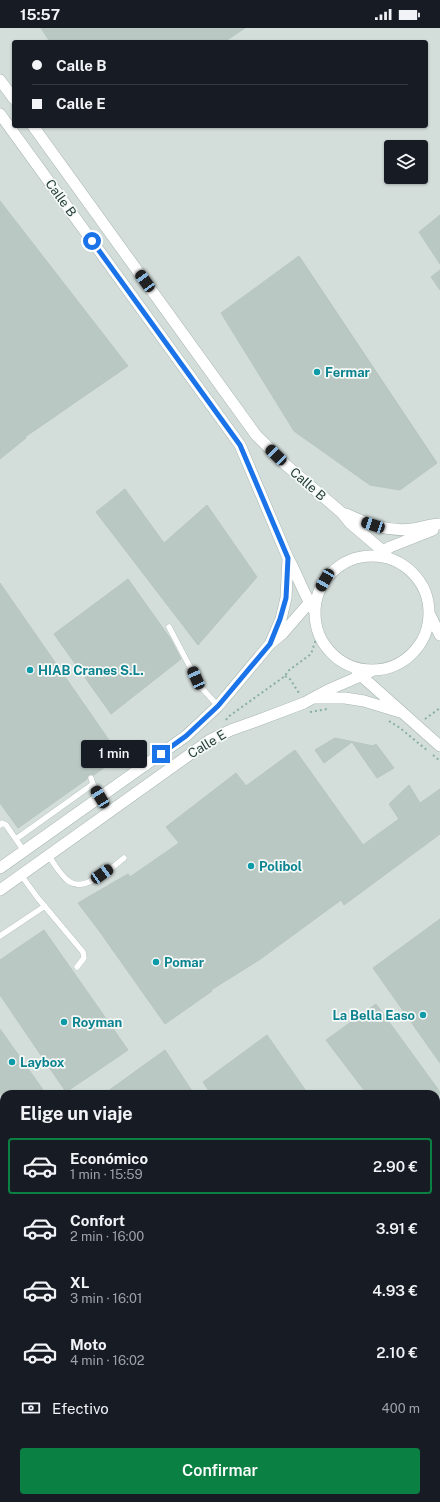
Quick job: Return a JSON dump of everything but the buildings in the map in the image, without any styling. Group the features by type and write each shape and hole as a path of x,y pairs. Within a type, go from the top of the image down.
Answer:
{"street":[{"path":"0,80 12,96"},
{"name":"Calle B","path":"0,114 240,445 288,558 313,604"},
{"name":"Calle B","path":"34,128 256,435 286,465 342,512 350,523 382,555"},
{"name":"Calle B","path":"342,512 368,524 393,529 413,529 440,525"},
{"path":"440,525 382,555 357,558 339,566 325,580 313,604 315,623 318,633 332,654 358,672 392,702 401,713 440,746"},
{"path":"382,555 404,566 418,579 426,595 429,613 426,632"},
{"name":"Calle E","path":"270,644 280,619 286,598 288,558"},
{"name":"Calle E","path":"0,868 186,736 218,706 270,644 313,604"},
{"path":"429,613 438,621 440,636"},
{"path":"358,672 382,670 401,663 416,650 426,632 438,621"},
{"name":"Calle E","path":"0,890 210,740 231,730 314,698 358,672"},
{"path":"314,698 345,698 364,700 401,713"}],"lane":[{"path":"169,627 200,686 218,706"},
{"path":"16,839 92,781 100,797"},
{"path":"0,825 2,823 6,825 24,851"},
{"path":"48,856 70,882 79,885 91,882 124,858"},
{"path":"21,875 83,952 84,958 77,967"},
{"path":"0,936 45,906"}],"path":[{"name":"Calle E","path":"228,717 285,676 288,671 311,654 318,633"},
{"path":"285,676 290,679 301,697"},
{"path":"422,724 440,708"},
{"path":"307,711 312,712 331,709"},
{"path":"383,718 395,724 411,736 440,761"}],"shaded area":[{"path":"0,28 440,28 440,1090 0,1090"}],"place":[{"name":"Fermar","path":"317,372"},
{"name":"HIAB Cranes S.L.","path":"30,670"},
{"name":"Polibol","path":"251,866"},
{"name":"Pomar","path":"156,962"},
{"name":"La Bella Easo","path":"423,1015"},
{"name":"Royman","path":"64,1022"},
{"name":"Laybox","path":"12,1062"}],"route":[{"path":"92,241 240,445 288,558 288,587 284,610 270,644 218,706 186,736 161,754"}]}
